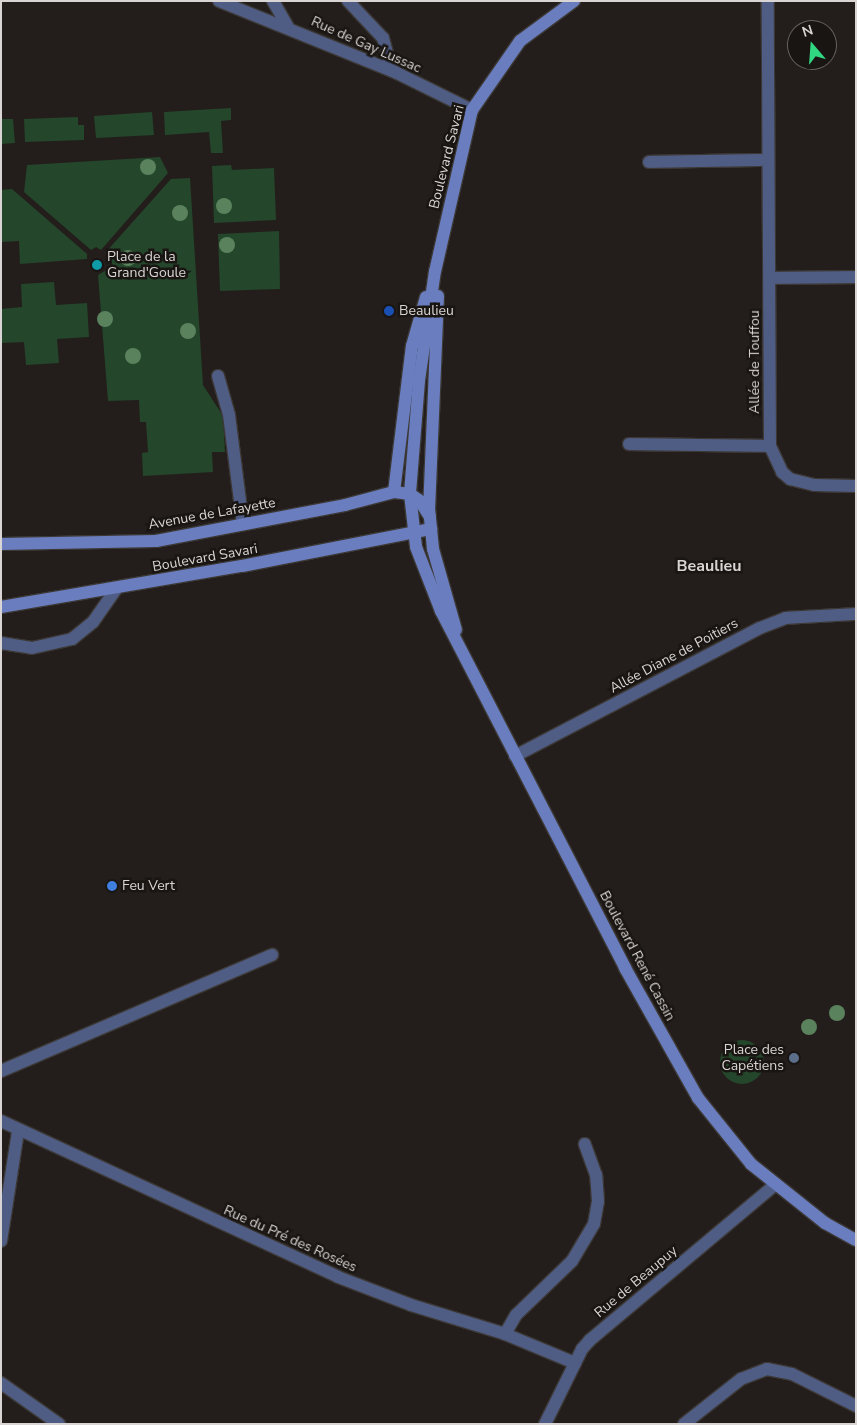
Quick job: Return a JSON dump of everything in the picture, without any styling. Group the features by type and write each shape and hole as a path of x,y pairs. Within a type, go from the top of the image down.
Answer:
{"street":[{"path":"273,1 288,27"},
{"path":"348,1 380,32 392,71"},
{"name":"Boulevard Savari","path":"394,492 412,346 435,271 472,110 520,40 574,1"},
{"name":"Allée de Touffou","path":"768,1 767,160 771,278 770,446 782,472 790,479 814,485 856,486"},
{"name":"Rue de Gay Lussac","path":"228,2 392,71 472,110"},
{"path":"649,162 767,160"},
{"name":"Boulevard Savari","path":"413,532 410,494 416,410 435,271"},
{"name":"Boulevard Savari","path":"1,607 116,589 413,532 430,523 431,400 438,320 435,271"},
{"path":"771,278 856,277"},
{"path":"218,376 229,415 243,524"},
{"path":"629,444 770,446"},
{"path":"394,492 410,494 419,500 430,523"},
{"name":"Avenue de Lafayette","path":"1,544 156,541 345,505 394,492"},
{"name":"Boulevard René Cassin","path":"430,523 436,562 448,594 457,636"},
{"name":"Boulevard René Cassin","path":"413,532 421,566 516,756 625,968 698,1098 728,1137 775,1185 825,1223 856,1240"},
{"path":"1,643 32,648 72,639 93,622 116,589"},
{"name":"Allée Diane de Poitiers","path":"516,756 760,628 786,618 856,614"},
{"path":"1,1071 272,955"},
{"name":"Rue du Pré des Rosées","path":"1,1121 18,1131 338,1277 410,1305 504,1334 575,1363"},
{"path":"1,1241 18,1131"},
{"path":"504,1334 516,1315 572,1261 594,1224 598,1201 596,1175 585,1144"},
{"name":"Rue de Beaupuy","path":"545,1424 575,1363 590,1340 775,1185"},
{"path":"684,1424 741,1379 766,1369 792,1374 856,1406"},
{"path":"1,1383 59,1424"}],"green space":[{"path":"231,108 231,120 221,121 223,153 211,153 209,132 165,135 164,112"},
{"path":"152,112 154,135 96,138 94,116"},
{"path":"78,117 78,125 84,125 84,140 25,142 24,119"},
{"path":"1,119 13,119 15,143 1,144"},
{"path":"160,157 168,173 101,250 96,247 91,250 24,192 27,165"},
{"path":"231,165 232,170 274,168 276,220 214,223 212,166"},
{"path":"190,178 203,385 223,416 225,452 212,452 213,472 143,476 142,453 148,452 146,422 140,422 139,400 108,401 98,275 113,266 105,253 171,179"},
{"path":"12,189 87,254 87,259 20,264 19,241 1,242 1,190"},
{"path":"279,231 280,289 220,291 218,234"},
{"path":"54,282 56,305 87,303 89,337 57,339 59,363 26,365 24,342 2,343 1,309 22,307 21,284"},
{"path":"746,1040 758,1046 763,1053 763,1071 758,1078 751,1083 738,1084 730,1081 723,1074 720,1058 723,1050 730,1043"}],"place":[{"name":"Place de la Grand'Goule","path":"97,265"},
{"name":"Beaulieu","path":"389,311"},
{"name":"Feu Vert","path":"112,886"},
{"name":"Place des Capétiens","path":"794,1058"}],"district":[{"name":"Beaulieu","path":"709,566"}]}
